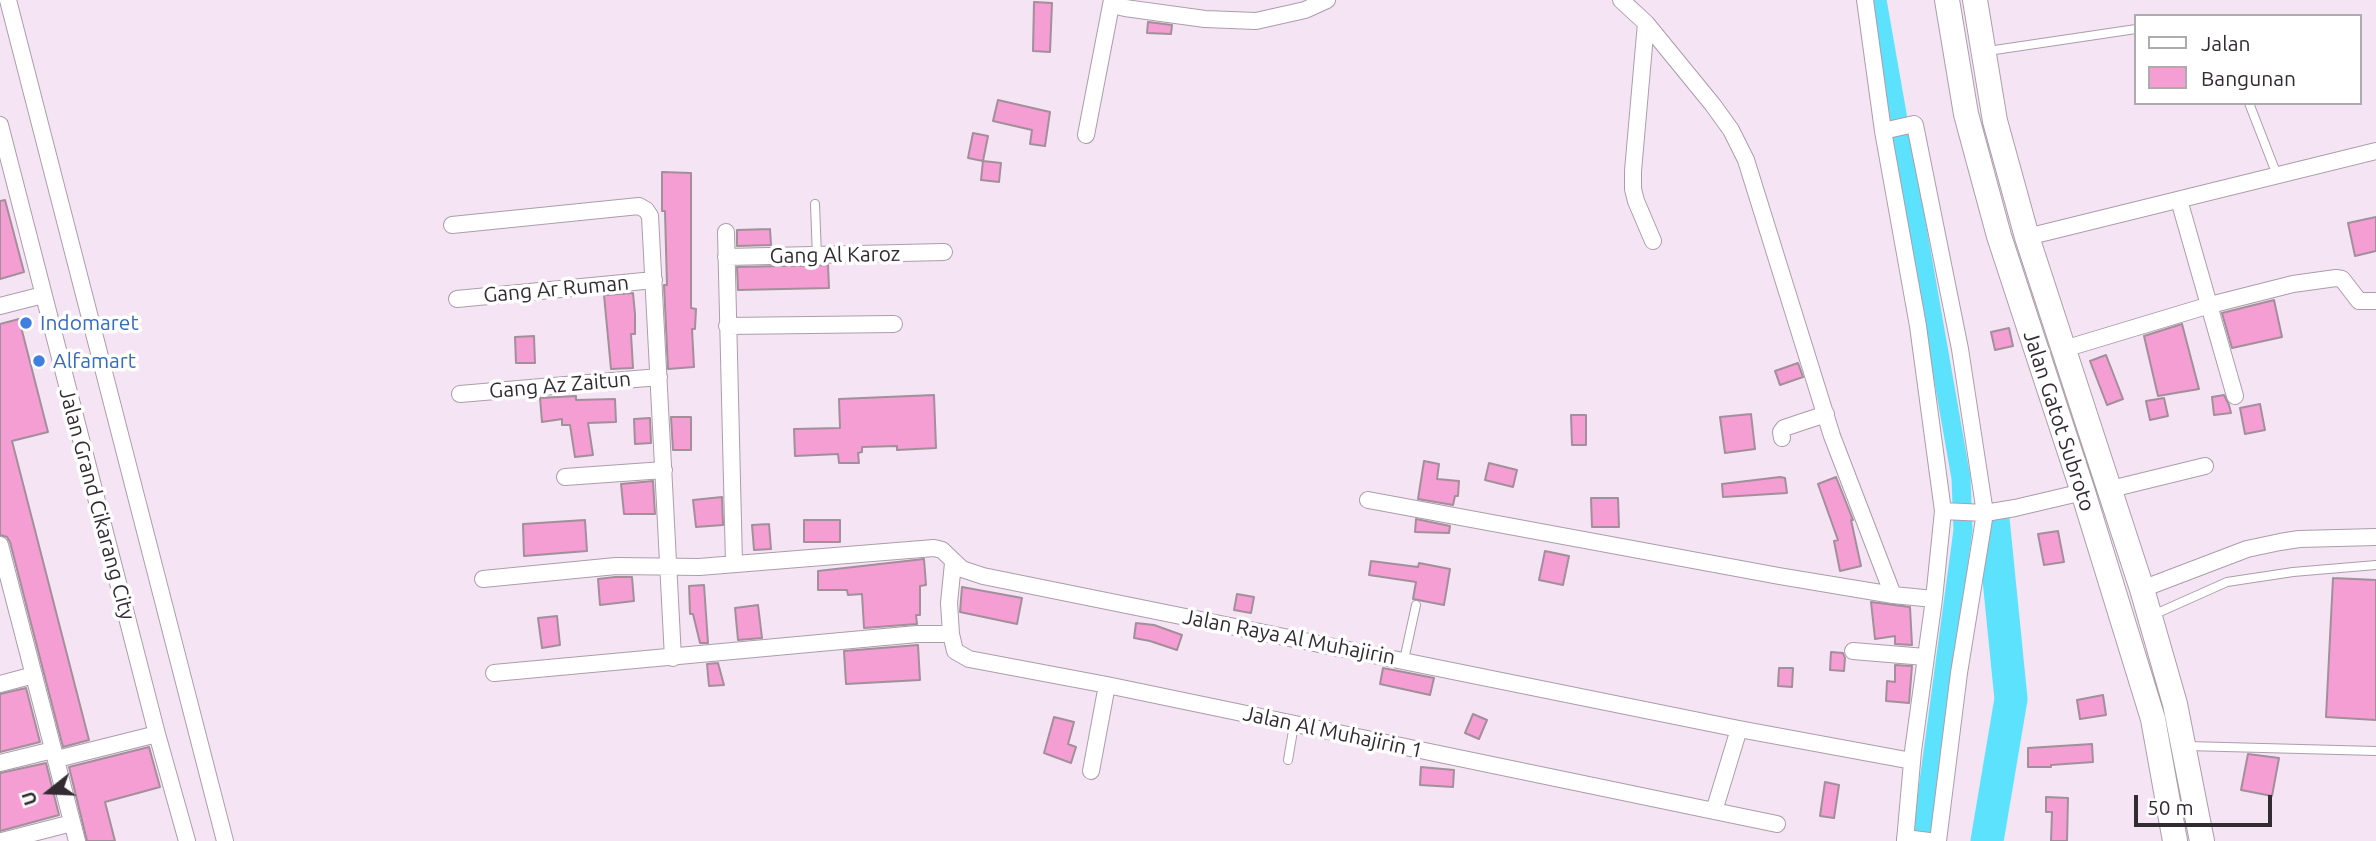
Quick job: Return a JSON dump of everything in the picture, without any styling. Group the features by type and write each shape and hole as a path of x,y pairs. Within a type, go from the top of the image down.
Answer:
{"highway":[{"name":"Jalan Gatot Subroto","path":"1947,0 1966,114 1999,236 2083,492 2153,719 2175,841"},
{"name":"Jalan Gatot Subroto","path":"1975,0 1995,121 2027,237 2142,589 2185,746 2202,841"}],"street":[{"path":"8,0 225,841"},
{"path":"1086,135 1112,2 1205,19 1256,21 1306,10 1327,0"},
{"path":"1621,0 1646,23 1713,105 1731,130 1746,160 1826,414 1893,595"},
{"path":"1865,0 1949,512 1925,657 1912,761 1913,840"},
{"path":"1646,23 1633,180 1636,201 1653,241"},
{"path":"1887,131 1914,124 1960,349 1982,513 1938,841"},
{"name":"Jalan Grand Cikarang City","path":"0,125 187,841"},
{"path":"2027,237 2376,150"},
{"path":"2179,200 2235,396"},
{"path":"452,225 639,206 650,216 673,658"},
{"path":"726,232 734,563"},
{"name":"Gang Al Karoz","path":"726,257 944,252"},
{"path":"2064,349 2210,305 2293,284 2342,279 2359,301 2376,301"},
{"name":"Gang Ar Ruman","path":"457,299 654,280"},
{"path":"0,306 43,295"},
{"path":"727,326 894,324"},
{"name":"Gang Az Zaitun","path":"460,394 659,377"},
{"path":"1782,438 1781,432 1784,428 1826,414"},
{"path":"2111,489 2205,466"},
{"path":"565,477 664,470"},
{"path":"1949,512 1982,513 2083,492"},
{"path":"1368,500 1779,576 1934,599"},
{"path":"2142,589 2247,549 2299,539 2376,537"},
{"path":"0,545 7,605 34,675 77,841"},
{"name":"Jalan Raya Al Muhajirin","path":"483,579 616,566 699,567 934,548 942,551 953,563 983,576 1739,729 1912,761"},
{"path":"494,673 917,634 951,634 949,603 953,563"},
{"name":"Jalan Al Muhajirin 1","path":"951,634 956,651 969,659 1107,685 1777,824"},
{"path":"1853,651 1925,657"},
{"path":"0,684 34,675"},
{"path":"1091,771 1107,685"},
{"path":"1714,811 1739,729"},
{"path":"0,763 55,755 157,734"},
{"path":"2,841 72,823"}],"lane":[{"path":"1982,52 2134,29"},
{"path":"2250,105 2277,175"},
{"path":"815,204 817,257"},
{"path":"2150,617 2227,582 2293,572 2376,565"},
{"path":"1405,660 1416,605"},
{"path":"1288,761 1294,725"},
{"path":"2185,746 2376,751"}],"building":[{"path":"1034,2 1052,3 1050,52 1033,51"},
{"path":"1148,22 1172,25 1171,34 1147,33"},
{"path":"998,100 1050,112 1045,146 1030,144 1032,130 993,121"},
{"path":"973,133 988,136 983,161 968,158"},
{"path":"983,161 1001,163 999,182 981,180"},
{"path":"662,172 691,173 691,308 696,309 695,329 692,329 694,367 668,369"},
{"path":"5,200 24,272 0,279 0,201"},
{"path":"2376,217 2376,251 2355,256 2348,223"},
{"path":"770,229 771,245 737,246 737,230"},
{"path":"828,265 829,288 738,290 737,267"},
{"path":"633,293 633,368 611,369 604,295"},
{"path":"2274,300 2282,337 2232,348 2222,313"},
{"path":"19,319 48,432 12,441 89,740 63,747 10,542 7,537 0,535 0,324"},
{"path":"2182,324 2199,389 2158,396 2144,336"},
{"path":"2009,328 2013,346 1995,350 1991,332"},
{"path":"534,336 535,363 516,363 515,337"},
{"path":"2106,355 2123,399 2107,405 2090,361"},
{"path":"1798,363 1803,377 1780,385 1775,371"},
{"path":"934,395 936,448 897,450 897,446 862,447 862,452 858,453 859,463 839,463 838,454 795,456 794,429 840,428 839,399"},
{"path":"2224,395 2231,413 2214,415 2212,397"},
{"path":"576,396 576,400 615,399 616,422 588,423 593,455 575,457 570,425 562,425 562,419 542,422 540,398"},
{"path":"2164,398 2168,416 2150,420 2146,401"},
{"path":"2260,404 2265,430 2245,434 2240,408"},
{"path":"1751,414 1755,449 1725,453 1720,417"},
{"path":"1571,415 1586,415 1586,445 1572,445"},
{"path":"671,417 691,417 691,450 673,450"},
{"path":"650,418 651,443 635,444 634,419"},
{"path":"1424,461 1439,464 1437,479 1459,481 1458,496 1455,496 1453,505 1418,499"},
{"path":"1489,463 1517,470 1513,487 1485,480"},
{"path":"1836,477 1853,520 1861,566 1840,571 1834,541 1838,540 1818,484"},
{"path":"1785,478 1787,493 1723,497 1722,484"},
{"path":"653,481 655,514 624,514 621,484"},
{"path":"722,497 723,525 696,527 693,500"},
{"path":"1591,498 1618,498 1619,527 1592,527"},
{"path":"1416,519 1450,526 1449,533 1415,532"},
{"path":"585,520 587,551 524,556 523,524"},
{"path":"804,520 840,520 840,542 804,542"},
{"path":"769,524 771,549 754,550 752,525"},
{"path":"2058,531 2064,562 2044,565 2038,534"},
{"path":"1545,551 1569,556 1563,585 1539,580"},
{"path":"924,559 926,585 920,586 920,615 916,615 917,624 864,628 862,594 848,595 847,590 818,590 818,571"},
{"path":"1371,561 1418,567 1419,563 1450,569 1444,605 1413,599 1416,582 1369,575"},
{"path":"632,577 634,601 600,605 598,579"},
{"path":"2333,578 2376,580 2376,720 2326,717"},
{"path":"704,585 708,643 700,643 693,614 690,614 689,586"},
{"path":"962,587 1022,598 1017,624 960,612"},
{"path":"1237,594 1254,597 1251,613 1234,610"},
{"path":"1871,602 1910,607 1912,645 1895,644 1895,636 1875,639"},
{"path":"758,605 762,638 738,640 735,608"},
{"path":"557,616 560,645 542,648 538,618"},
{"path":"1136,623 1154,625 1182,635 1177,650 1134,638"},
{"path":"918,645 920,680 846,684 844,651"},
{"path":"1831,652 1843,653 1844,671 1830,670"},
{"path":"718,663 724,685 709,686 707,664"},
{"path":"1895,665 1912,666 1909,703 1886,701 1887,681 1895,682"},
{"path":"1383,668 1434,678 1430,695 1380,684"},
{"path":"1779,668 1793,668 1792,687 1778,686"},
{"path":"26,688 40,742 0,752 0,694"},
{"path":"2103,695 2106,715 2080,719 2077,700"},
{"path":"1473,714 1487,720 1479,739 1465,733"},
{"path":"1054,717 1074,722 1068,744 1076,747 1071,763 1044,753"},
{"path":"2092,744 2093,762 2028,767 2028,748"},
{"path":"149,747 160,787 105,802 115,841 87,841 69,767"},
{"path":"2248,754 2279,758 2272,796 2241,790"},
{"path":"46,763 59,815 0,831 0,773"},
{"path":"1421,767 1454,770 1453,787 1420,785"},
{"path":"1825,782 1839,785 1834,818 1820,816"},
{"path":"2046,797 2068,798 2067,841 2051,841 2052,812 2046,812"}],"waterway":[{"path":"1877,0 1961,478 1963,530 1921,841"},
{"path":"1987,841 2011,699 1993,519"}],"place":[{"name":"Indomaret","path":"26,323"},
{"name":"Alfamart","path":"39,361"}]}
